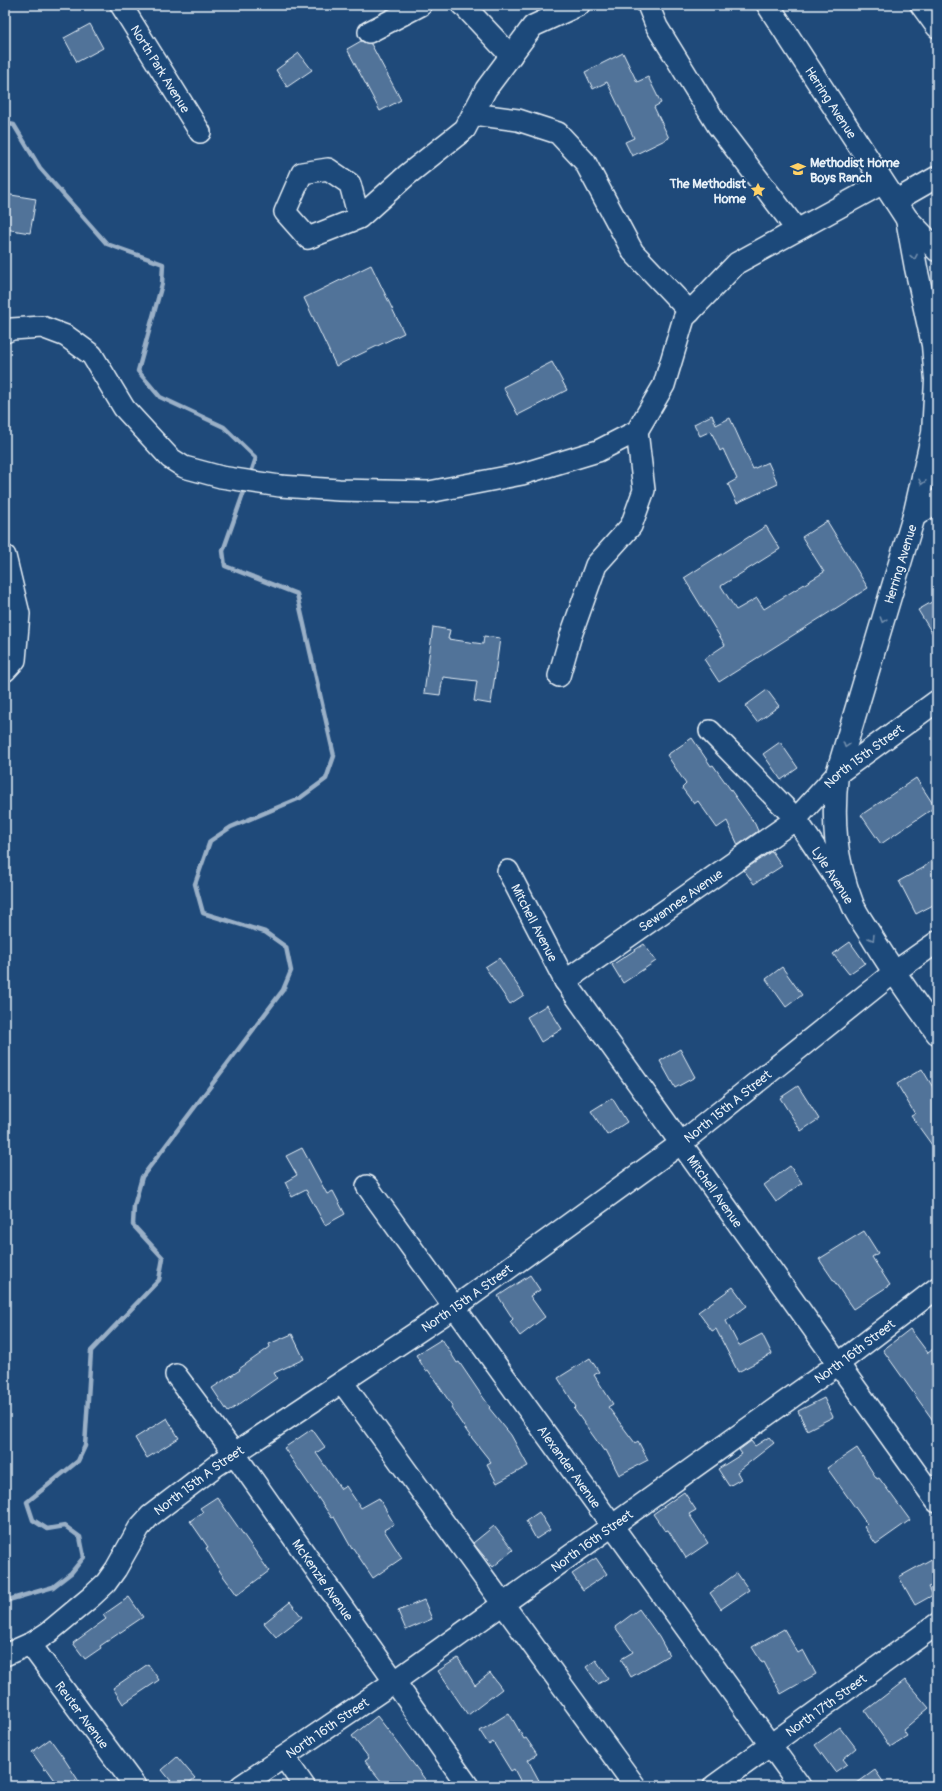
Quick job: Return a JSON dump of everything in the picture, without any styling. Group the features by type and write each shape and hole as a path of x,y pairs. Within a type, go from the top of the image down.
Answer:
{"main road":[{"name":"Herring Avenue","path":"768,5 907,219 937,250"},
{"name":"Herring Avenue","path":"852,904 840,862 835,835 834,805 837,774 914,516 933,433 936,380 933,346 907,219"},
{"path":"914,516 937,501"},
{"name":"Lyle Avenue","path":"852,904 893,973 937,1033"}],"street":[{"name":"North Park Avenue","path":"121,5 200,132"},
{"path":"368,32 421,5"},
{"path":"462,5 511,56"},
{"path":"358,218 407,175 465,129 486,89 533,26 579,5"},
{"path":"648,5 657,27 718,126 797,230"},
{"path":"921,5 937,27"},
{"path":"473,114 518,120 558,133 585,162 633,252 690,312"},
{"path":"5,332 12,329 42,327 66,336 92,356 124,408 170,458 184,466 221,477 280,486 339,490 429,492 522,474 598,451 637,431 664,385 684,318 737,263 797,230 889,192 937,177"},
{"path":"559,676 570,638 596,565 631,526 644,490 637,431"},
{"path":"5,556 19,614 16,660 5,671"},
{"name":"North 15th Street","path":"796,819 837,774 937,701"},
{"name":"Lyle Avenue","path":"710,731 796,819 852,904"},
{"name":"Sewannee Avenue","path":"565,981 796,819"},
{"name":"Mitchell Avenue","path":"508,871 565,981 937,1502"},
{"name":"North 15th A Street","path":"5,1655 30,1644 49,1632 106,1583 116,1569 138,1528 150,1516 234,1453 455,1307 680,1144 893,973 937,942"},
{"name":"Alexander Avenue","path":"367,1186 800,1786"},
{"name":"North 16th Street","path":"241,1786 394,1682 838,1364 937,1288"},
{"name":"McKenzie Avenue","path":"176,1375 234,1453 468,1786"},
{"path":"342,1382 504,1603 635,1786"},
{"name":"North 17th Street","path":"714,1786 937,1624"},
{"name":"Reuter Avenue","path":"30,1644 135,1786"},
{"path":"284,1757 304,1786"}],"building":[{"path":"90,24 103,48 77,62 64,38"},
{"path":"361,41 371,44 401,100 380,111 347,49"},
{"path":"299,53 312,70 287,87 276,70"},
{"path":"623,53 637,82 648,77 661,103 654,107 669,138 632,156 625,142 634,138 607,82 593,89 585,72"},
{"path":"5,194 36,199 30,233 5,229"},
{"path":"371,265 404,333 336,366 304,298"},
{"path":"552,362 567,390 518,415 503,387"},
{"path":"712,415 716,425 730,418 753,469 768,462 778,484 737,503 728,484 737,479 723,449 720,451 711,431 700,436 694,424"},
{"path":"827,521 868,588 719,682 704,659 725,645 684,578 766,526 780,549 721,586 736,610 757,598 764,609 824,572 802,537"},
{"path":"937,599 937,641 918,610"},
{"path":"433,627 450,630 448,639 483,644 484,636 500,638 491,704 474,701 477,681 443,677 440,695 424,693"},
{"path":"767,690 779,706 757,722 745,706"},
{"path":"692,738 711,766 713,765 755,824 758,831 738,845 727,821 717,828 698,801 694,804 682,788 686,784 667,755"},
{"path":"780,742 798,768 781,780 763,754"},
{"path":"916,778 935,807 881,844 861,815"},
{"path":"772,851 782,866 754,884 744,870"},
{"path":"937,856 937,903 916,914 899,881 923,868"},
{"path":"850,942 865,963 849,974 833,954"},
{"path":"644,944 656,961 623,983 612,965"},
{"path":"499,958 524,995 510,1004 485,967"},
{"path":"782,967 802,995 786,1007 766,979"},
{"path":"547,1005 562,1029 541,1042 527,1017"},
{"path":"680,1049 695,1077 675,1088 660,1061"},
{"path":"922,1069 937,1094 937,1152 911,1116 915,1114 897,1084"},
{"path":"798,1086 819,1119 801,1131 780,1098"},
{"path":"612,1098 627,1122 607,1135 591,1111"},
{"path":"302,1148 327,1194 333,1191 345,1214 325,1225 306,1190 292,1197 285,1182 297,1175 286,1156"},
{"path":"790,1166 802,1183 776,1202 764,1185"},
{"path":"864,1231 878,1253 872,1257 890,1285 853,1309 819,1259"},
{"path":"530,1275 540,1290 530,1296 545,1317 520,1336 510,1322 513,1319 498,1296"},
{"path":"733,1287 747,1306 726,1321 739,1346 762,1334 772,1354 738,1372 716,1329 712,1331 698,1312"},
{"path":"910,1329 928,1353 937,1346 937,1426 883,1350"},
{"path":"292,1334 304,1359 274,1373 277,1378 228,1412 212,1388 240,1370 239,1369 270,1347 269,1344"},
{"path":"442,1339 457,1363 459,1362 490,1407 489,1408 511,1435 528,1466 497,1483 487,1464 491,1462 468,1433 451,1408 453,1407 416,1355"},
{"path":"590,1358 599,1372 594,1375 613,1404 608,1407 635,1443 638,1441 648,1460 619,1475 606,1450 604,1451 574,1409 576,1407 558,1378"},
{"path":"824,1398 833,1417 807,1430 798,1411"},
{"path":"167,1418 179,1438 147,1458 135,1438"},
{"path":"312,1429 325,1447 316,1453 341,1489 346,1486 361,1508 379,1498 394,1524 384,1530 402,1558 373,1578 353,1548 352,1549 334,1517 332,1518 284,1448"},
{"path":"769,1437 774,1443 737,1472 741,1479 729,1486 718,1469 742,1454 739,1450 751,1441 755,1446"},
{"path":"857,1448 877,1479 879,1478 910,1520 876,1544 864,1527 867,1524 827,1468"},
{"path":"684,1492 696,1510 689,1514 708,1543 686,1558 668,1530 665,1531 653,1514"},
{"path":"217,1497 269,1571 237,1595 221,1573 206,1548 208,1547 190,1521 203,1512 200,1508"},
{"path":"539,1512 550,1530 536,1539 526,1521"},
{"path":"494,1526 513,1550 493,1567 473,1543"},
{"path":"937,1556 937,1583 929,1587 933,1595 915,1605 899,1577"},
{"path":"596,1558 607,1574 583,1590 572,1574"},
{"path":"737,1573 749,1590 721,1609 710,1593"},
{"path":"129,1597 143,1617 100,1646 101,1648 85,1659 73,1643 106,1619 103,1615"},
{"path":"424,1600 432,1619 406,1630 398,1611"},
{"path":"290,1602 302,1617 276,1637 264,1623"},
{"path":"639,1609 659,1637 669,1655 631,1677 621,1659 633,1652 615,1627"},
{"path":"784,1629 798,1653 803,1650 816,1674 781,1694 764,1662 762,1663 752,1647"},
{"path":"458,1658 475,1685 490,1673 502,1689 468,1715 438,1671"},
{"path":"596,1660 608,1678 598,1684 586,1667"},
{"path":"148,1664 159,1680 123,1704 113,1688"},
{"path":"905,1680 929,1708 903,1730 907,1736 890,1747 865,1711"},
{"path":"509,1713 524,1739 526,1738 537,1754 528,1760 542,1786 523,1786 514,1769 511,1771 493,1742 489,1745 480,1731"},
{"path":"377,1716 430,1786 385,1786 365,1761 369,1758 352,1736"},
{"path":"840,1727 856,1748 843,1759 847,1764 835,1772 815,1745"},
{"path":"50,1739 82,1786 59,1786 32,1752"},
{"path":"177,1757 195,1778 185,1786 175,1786 162,1770"},
{"path":"875,1770 886,1786 853,1786"}],"waterway":[{"path":"5,123 14,125 40,168 107,244 163,264 162,284 138,371 160,397 224,427 256,458 250,476"},
{"path":"5,1601 53,1587 71,1573 84,1557 80,1537 65,1526 47,1529 33,1520 27,1502 78,1461 85,1446 91,1351 159,1280 163,1258 133,1225 134,1206 142,1177 283,990 291,971 286,947 265,932 203,913 195,884 210,841 231,827 300,798 326,779 334,756 297,594 225,566 223,551 246,486"}],"place":[{"name":"Methodist Home Boys Ranch","path":"798,169"},
{"name":"The Methodist Home","path":"758,190"}]}
